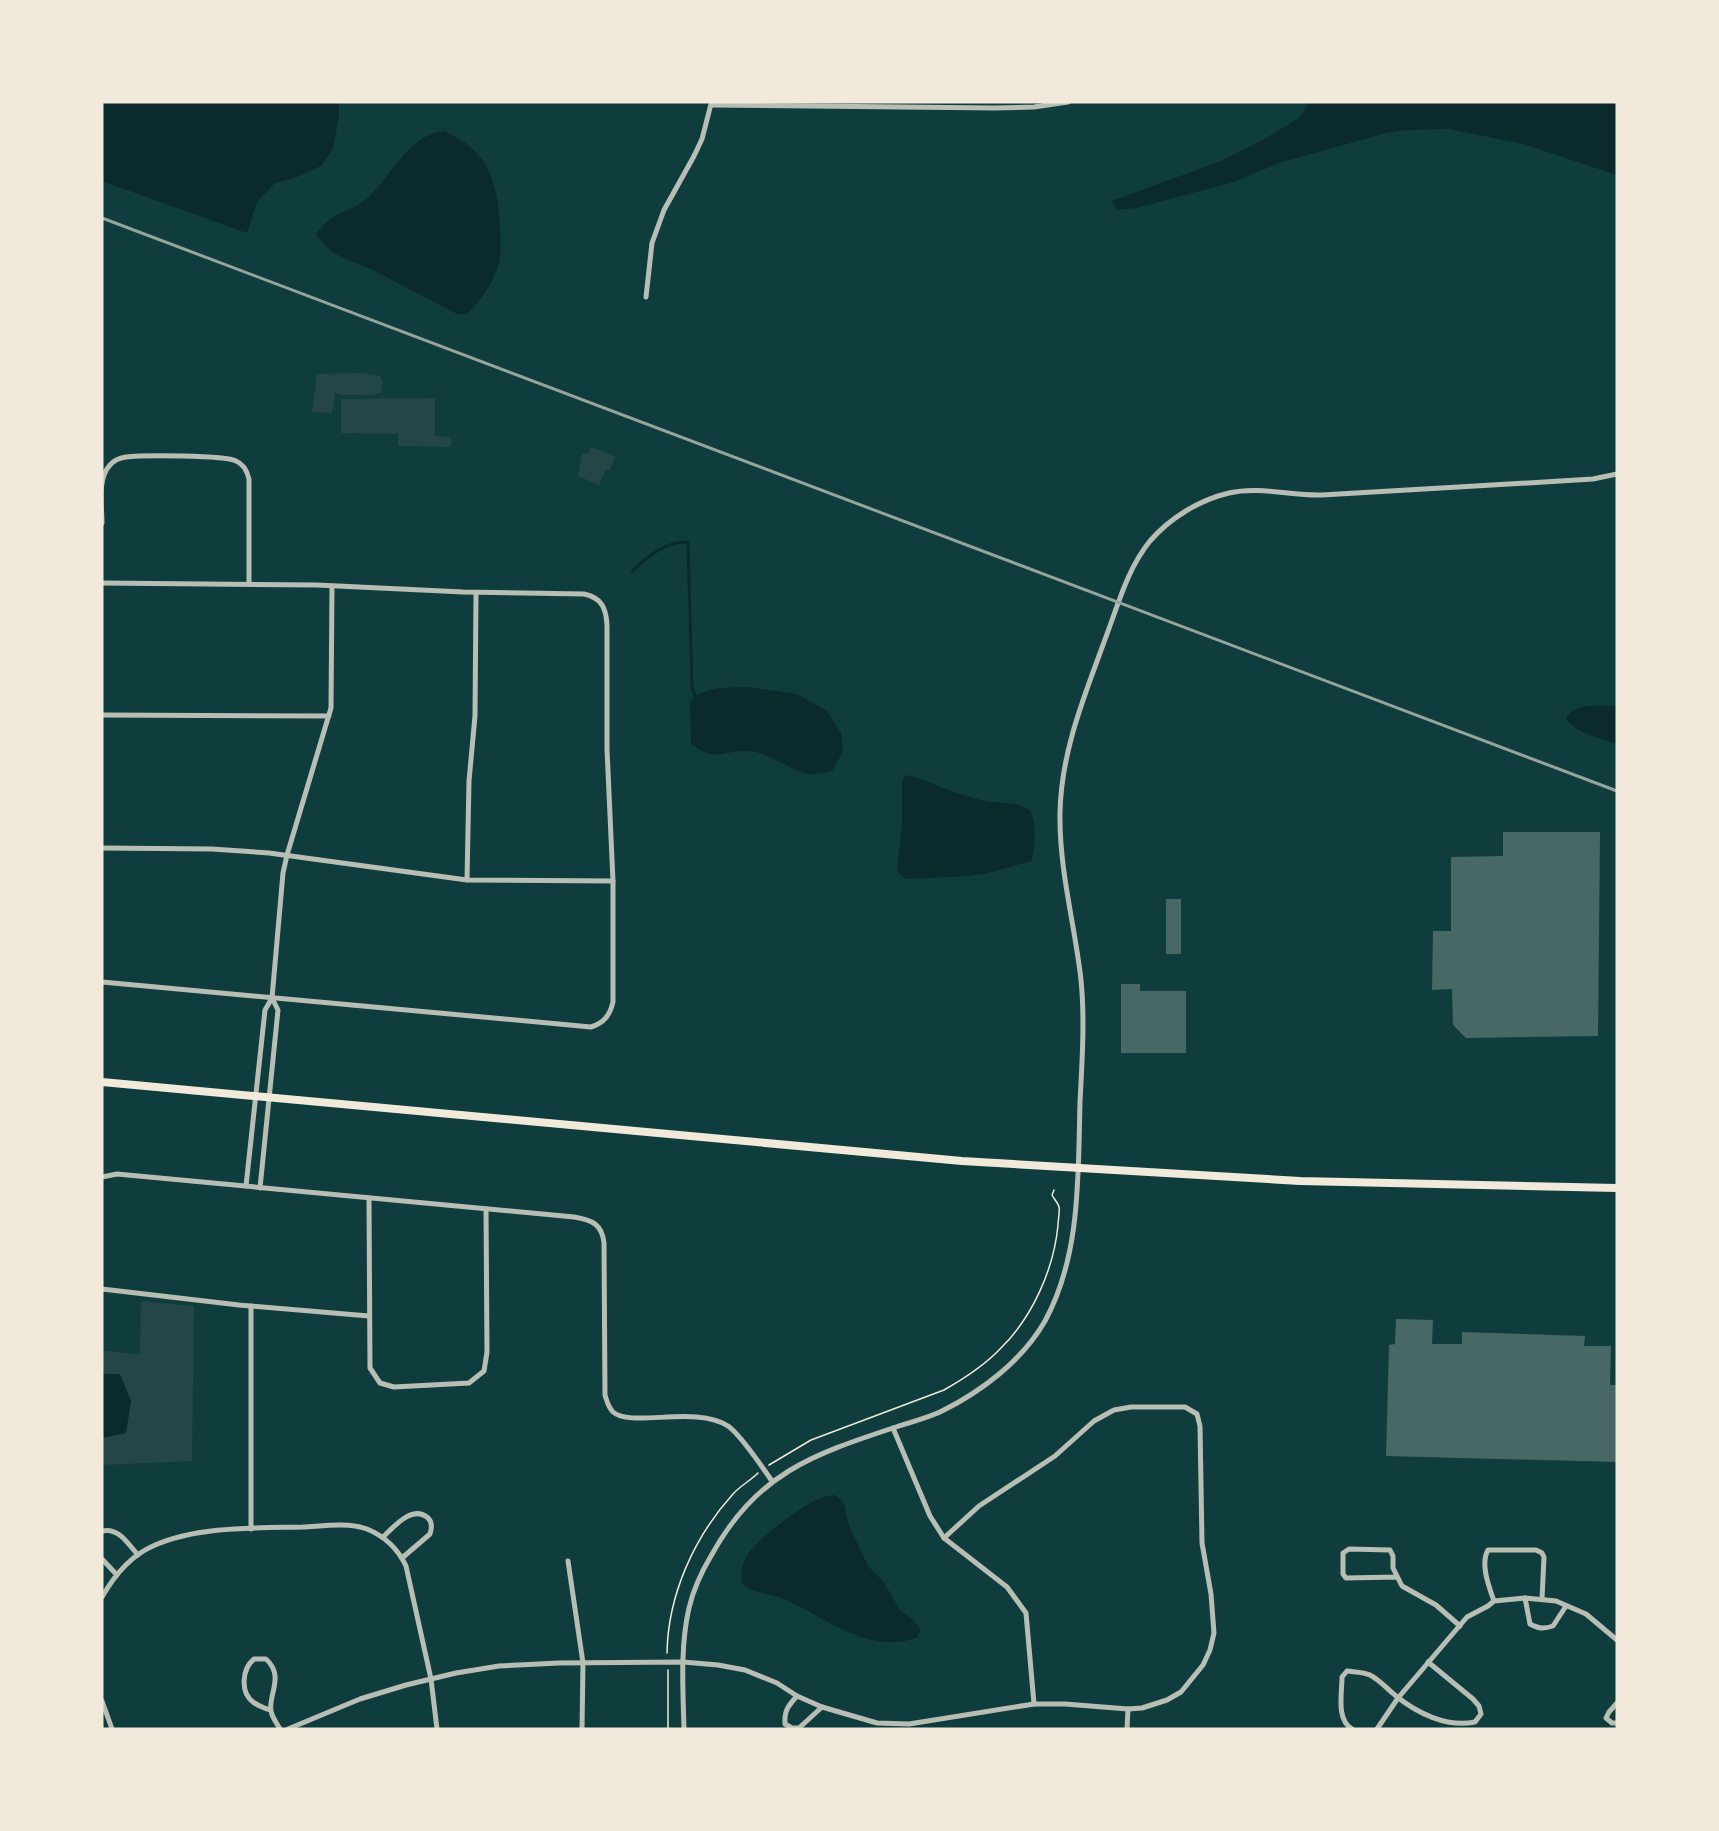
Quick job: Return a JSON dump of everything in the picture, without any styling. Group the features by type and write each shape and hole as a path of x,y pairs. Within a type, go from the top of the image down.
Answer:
{"main road":[{"path":"102,1082 789,1147 962,1161 1324,1182 1617,1188"}],"street":[{"path":"646,297 652,243 664,210 694,156 711,104 1034,107 1068,102"},
{"path":"102,523 103,477 117,460 133,456 220,457 236,460 243,466 249,479 249,584"},
{"path":"684,1729 683,1662 689,1606 705,1566 721,1537 738,1514 772,1481 826,1451 938,1413 981,1388 1019,1358 1041,1327 1056,1300 1072,1238 1083,1032 1082,992 1061,843 1062,779 1076,718 1139,555 1154,536 1174,518 1196,505 1229,493 1257,491 1314,495 1593,479 1617,474"},
{"path":"102,584 332,586 584,594 595,597 602,604 606,615 607,749 613,881 613,1002 608,1015 598,1025 584,1027 102,982"},
{"path":"246,1186 265,1010 272,998 283,873 329,716 332,698 332,586"},
{"path":"467,880 469,781 475,716 476,592"},
{"path":"102,715 329,716"},
{"path":"102,848 212,849 287,855 467,880 613,881"},
{"path":"260,1188 278,1010 272,998"},
{"path":"102,1177 117,1174 574,1217 592,1221 602,1231 604,1243 605,1395 608,1405 625,1418 689,1415 728,1426 772,1481"},
{"path":"369,1198 370,1368 377,1380 384,1386 393,1387 469,1383 477,1378 486,1365 486,1209"},
{"path":"102,1289 251,1306 369,1316"},
{"path":"251,1306 251,1528"},
{"path":"288,1729 360,1699 431,1679 500,1666 583,1663 683,1662 745,1670 777,1683 796,1696 822,1707 877,1723 909,1724 1034,1704 1142,1708 1167,1700 1181,1692 1203,1665 1210,1650 1214,1633 1214,1614 1202,1543 1200,1426 1197,1414 1185,1407 1131,1407 1114,1410 1094,1421 1055,1456 979,1506 944,1538"},
{"path":"893,1428 930,1516 944,1538 1007,1587 1026,1613 1034,1704"},
{"path":"382,1537 410,1514 420,1513 428,1518 432,1526 430,1534 402,1558"},
{"path":"102,1597 124,1566 152,1546 178,1537 251,1528 351,1526 366,1529 382,1537 402,1558 431,1679 437,1729"},
{"path":"102,1531 116,1531 138,1555"},
{"path":"1397,1577 1346,1578 1343,1574 1343,1552 1349,1549 1390,1550 1393,1556 1393,1568 1402,1586 1436,1605 1460,1626"},
{"path":"1494,1601 1488,1583 1485,1555 1488,1550 1536,1550 1542,1553 1544,1557 1542,1599"},
{"path":"102,1559 117,1575"},
{"path":"568,1561 583,1663 582,1729"},
{"path":"1525,1598 1530,1624 1537,1628 1553,1626 1566,1606"},
{"path":"1377,1729 1398,1698 1467,1617 1494,1601 1542,1599 1566,1606 1586,1614 1617,1640"},
{"path":"270,1710 256,1705 246,1694 244,1678 246,1669 254,1659 266,1659 272,1665 275,1681 270,1710 280,1729"},
{"path":"1352,1729 1347,1727 1341,1717 1342,1677 1347,1671 1369,1674 1398,1698 1429,1716 1451,1723 1475,1722 1481,1714 1479,1706 1428,1662"},
{"path":"796,1696 787,1707 785,1716 785,1724 792,1728 799,1728 822,1707"},
{"path":"102,1701 112,1729"},
{"path":"1617,1703 1606,1718 1612,1724 1617,1724"},
{"path":"1127,1729 1128,1709"}],"path":[{"path":"768,1465 811,1440 944,1390 972,1373 1001,1349 1034,1303 1051,1261 1059,1205 1052,1195 1054,1190"},
{"path":"667,1651 668,1634 680,1583 696,1544 734,1493 756,1475"},
{"path":"668,1674 668,1729"}],"shaded area":[{"path":"102,102 339,102 339,116 333,149 321,166 297,177 275,183 257,202 247,233 102,181"},
{"path":"1309,102 1617,102 1617,175 1523,144 1449,129 1405,130 1386,133 1279,163 1234,182 1136,208 1117,210 1112,201 1221,161 1261,141 1299,118"},
{"path":"444,131 459,139 481,158 493,182 499,211 501,242 499,264 481,299 467,314 457,314 373,270 333,253 315,234 333,217 359,205 381,184 398,161 418,141"},
{"path":"360,373 380,376 383,382 381,393 341,395 335,392 332,413 312,412 317,374"},
{"path":"435,398 435,436 451,437 451,447 398,446 398,434 341,433 341,399"},
{"path":"591,447 615,457 610,470 606,469 599,485 578,476 582,453 588,454"},
{"path":"748,687 797,694 827,711 841,733 843,752 832,771 809,774 756,752 713,754 691,744 690,702 709,690"},
{"path":"1617,706 1617,744 1583,732 1566,719 1581,707"},
{"path":"906,775 970,797 1015,804 1031,811 1035,836 1031,861 968,876 906,879 897,871 902,825 902,781"},
{"path":"141,1301 194,1306 192,1461 102,1465 102,1350 140,1355"},
{"path":"102,1372 120,1374 131,1401 126,1433 102,1438"},
{"path":"835,1495 844,1503 849,1526 868,1566 883,1581 900,1610 921,1630 916,1638 897,1642 862,1637 797,1605 755,1591 742,1583 741,1573 745,1559 760,1541 803,1508 821,1498"}],"building":[{"path":"1503,832 1600,832 1598,1036 1466,1038 1453,1025 1452,989 1432,990 1433,931 1451,931 1451,857 1503,856"},
{"path":"1166,899 1181,899 1181,954 1166,954"},
{"path":"1121,984 1140,984 1140,991 1186,991 1186,1053 1121,1053"},
{"path":"1396,1319 1433,1320 1432,1344 1462,1344 1462,1332 1585,1336 1584,1346 1611,1346 1610,1385 1617,1385 1617,1462 1386,1456 1389,1345 1395,1344"}],"waterway":[{"path":"632,571 664,547 688,542 692,687 695,696"}],"railway":[{"path":"102,218 1617,791"}]}
